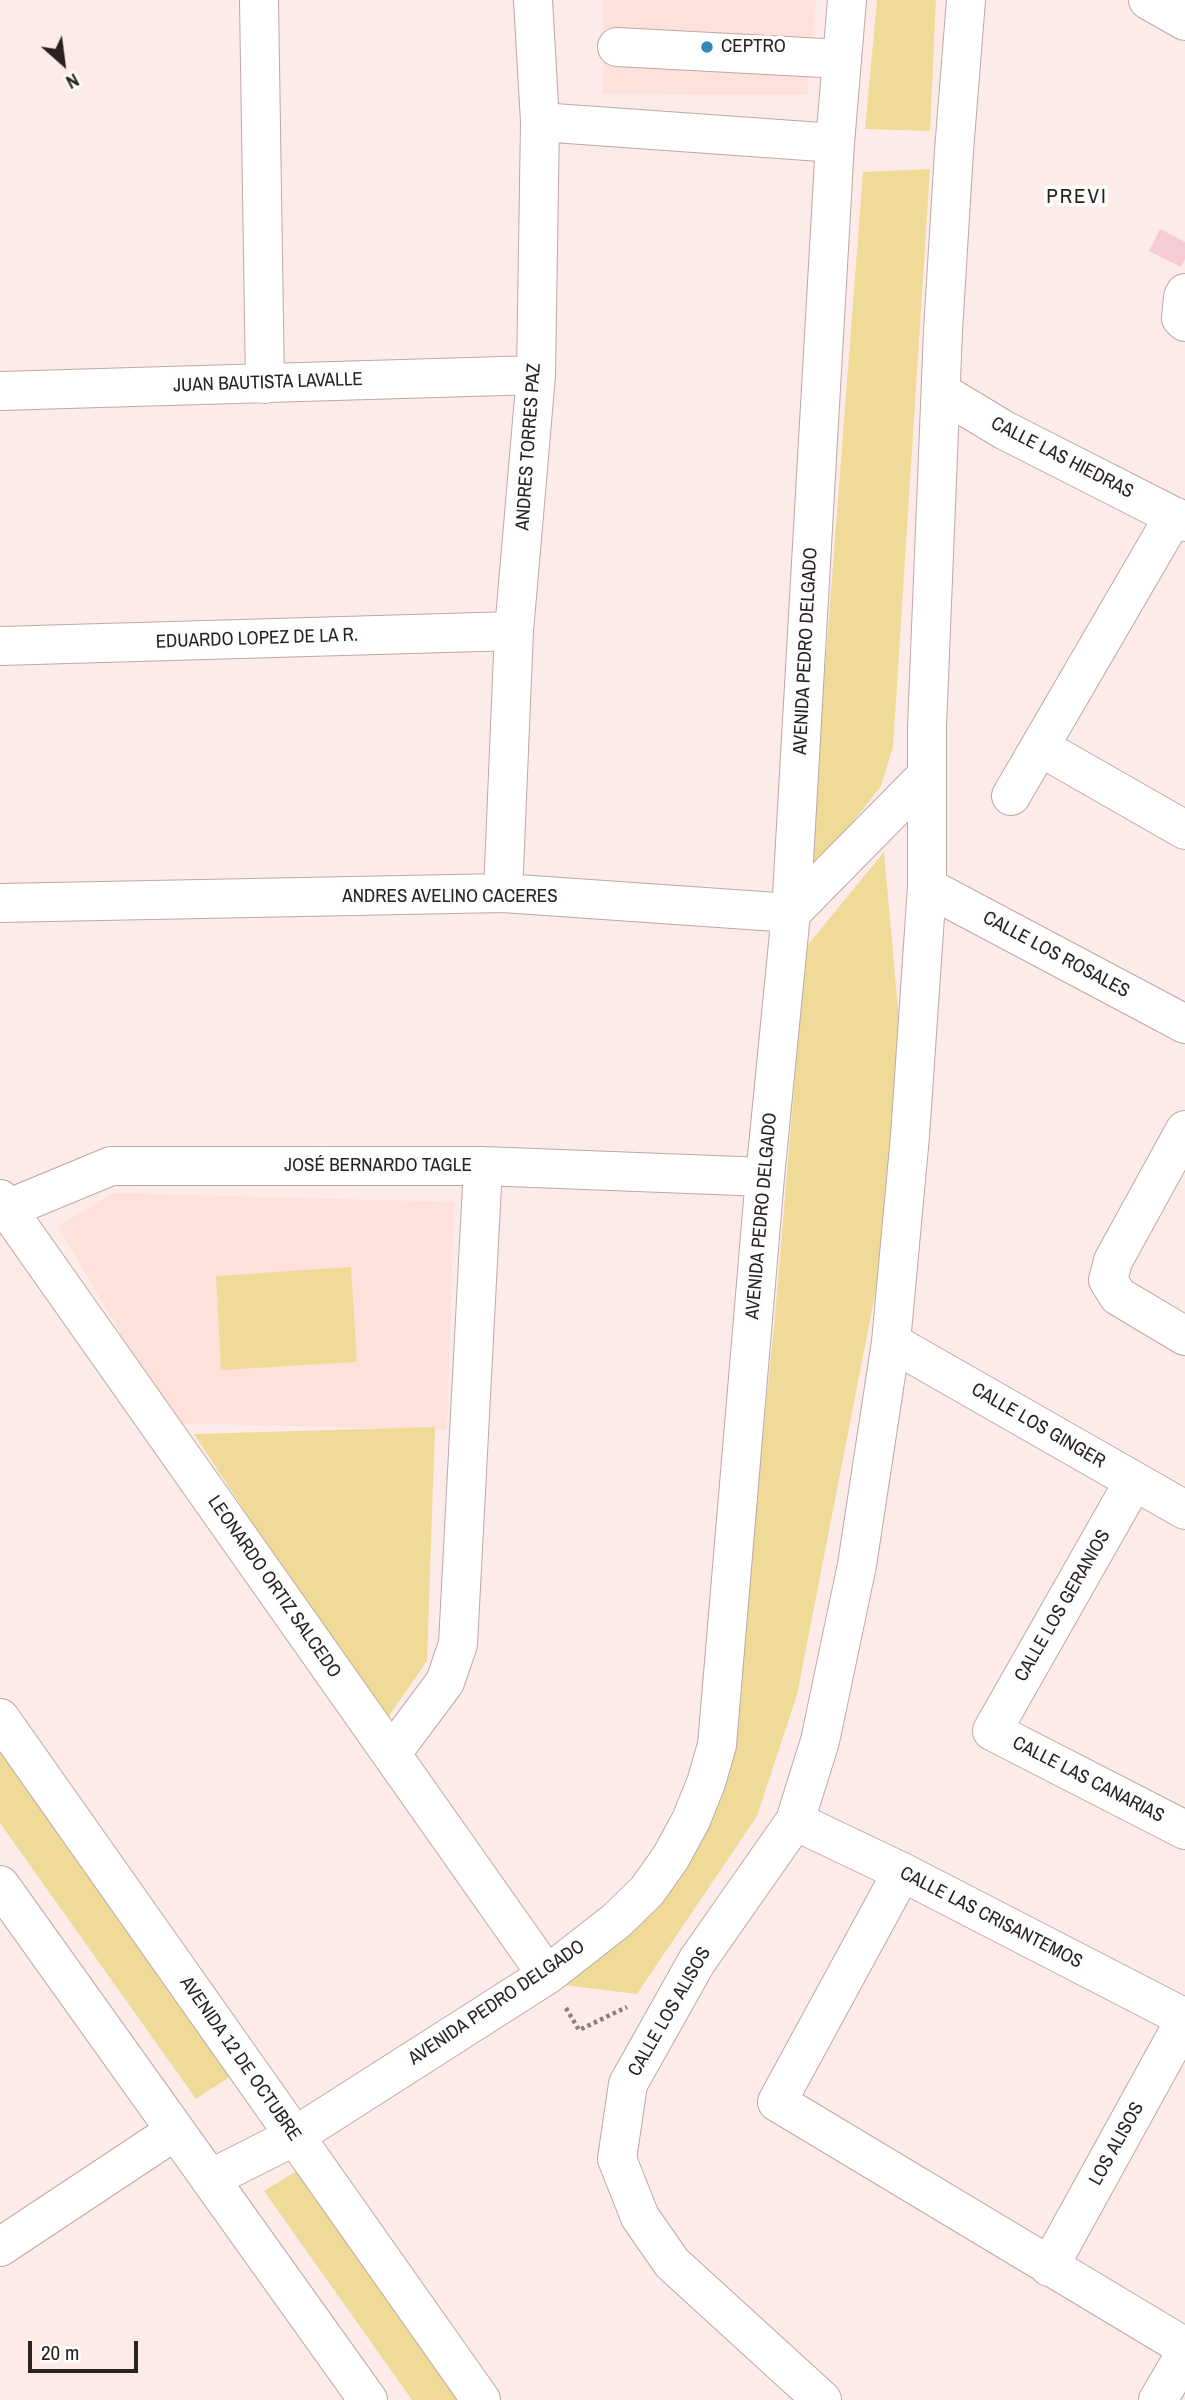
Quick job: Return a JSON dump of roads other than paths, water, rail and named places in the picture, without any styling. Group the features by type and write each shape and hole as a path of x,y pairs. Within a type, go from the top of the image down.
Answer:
{"street":[{"path":"259,0 265,384"},
{"name":"ANDRES TORRES PAZ","path":"503,893 514,631 536,375 540,122 533,0"},
{"name":"AVENIDA PEDRO DELGADO","path":"210,2179 295,2136 547,1975 616,1921 646,1891 671,1857 691,1820 710,1770 717,1745 765,1177 791,913 835,143 847,0"},
{"path":"794,1821 820,1741 857,1565 891,1342 910,1136 927,887 926,776 941,392 954,152 966,0"},
{"path":"1148,0 1185,21"},
{"path":"617,47 842,59"},
{"path":"540,122 835,143"},
{"name":"JUAN BAUTISTA LAVALLE","path":"0,391 536,375"},
{"name":"CALLE LAS HIEDRAS","path":"941,392 1004,430 1180,519"},
{"path":"1011,796 1180,519"},
{"name":"EDUARDO LOPEZ DE LA R.","path":"0,646 514,631"},
{"path":"1040,747 1185,830"},
{"path":"791,913 926,776"},
{"name":"CALLE LOS ROSALES","path":"927,887 1185,1024"},
{"name":"ANDRES AVELINO CACERES","path":"0,903 503,893 791,913"},
{"path":"1185,1130 1113,1261 1108,1280 1118,1296 1185,1336"},
{"name":"JOSÉ BERNARDO TAGLE","path":"2,1206 111,1166 483,1167 765,1177"},
{"path":"392,1753 445,1682 458,1643 483,1167"},
{"name":"LEONARDO ORTIZ SALCEDO","path":"2,1206 547,1975"},
{"name":"CALLE LOS GINGER","path":"891,1342 1185,1510"},
{"name":"CALLE LOS GERANIOS","path":"992,1731 1134,1480"},
{"name":"AVENIDA 12 DE OCTUBRE","path":"0,1718 481,2400"},
{"name":"CALLE LAS CANARIAS","path":"992,1731 1185,1830"},
{"name":"CALLE LAS CRISANTEMOS","path":"794,1821 902,1872 1185,2019"},
{"name":"CALLE LOS ALISOS","path":"794,1821 697,1961 628,2084 617,2159 640,2217 672,2263 822,2400"},
{"path":"902,1872 777,2102 1185,2347"},
{"path":"0,1885 368,2400"},
{"name":"LOS ALISOS","path":"1049,2267 1185,2019"},
{"path":"0,2246 175,2131"},
{"path":"1158,2400 1185,2354"}],"place":[{"name":"CEPTRO","path":"707,47"}],"district":[{"name":"PREVI","path":"1077,197"}]}
